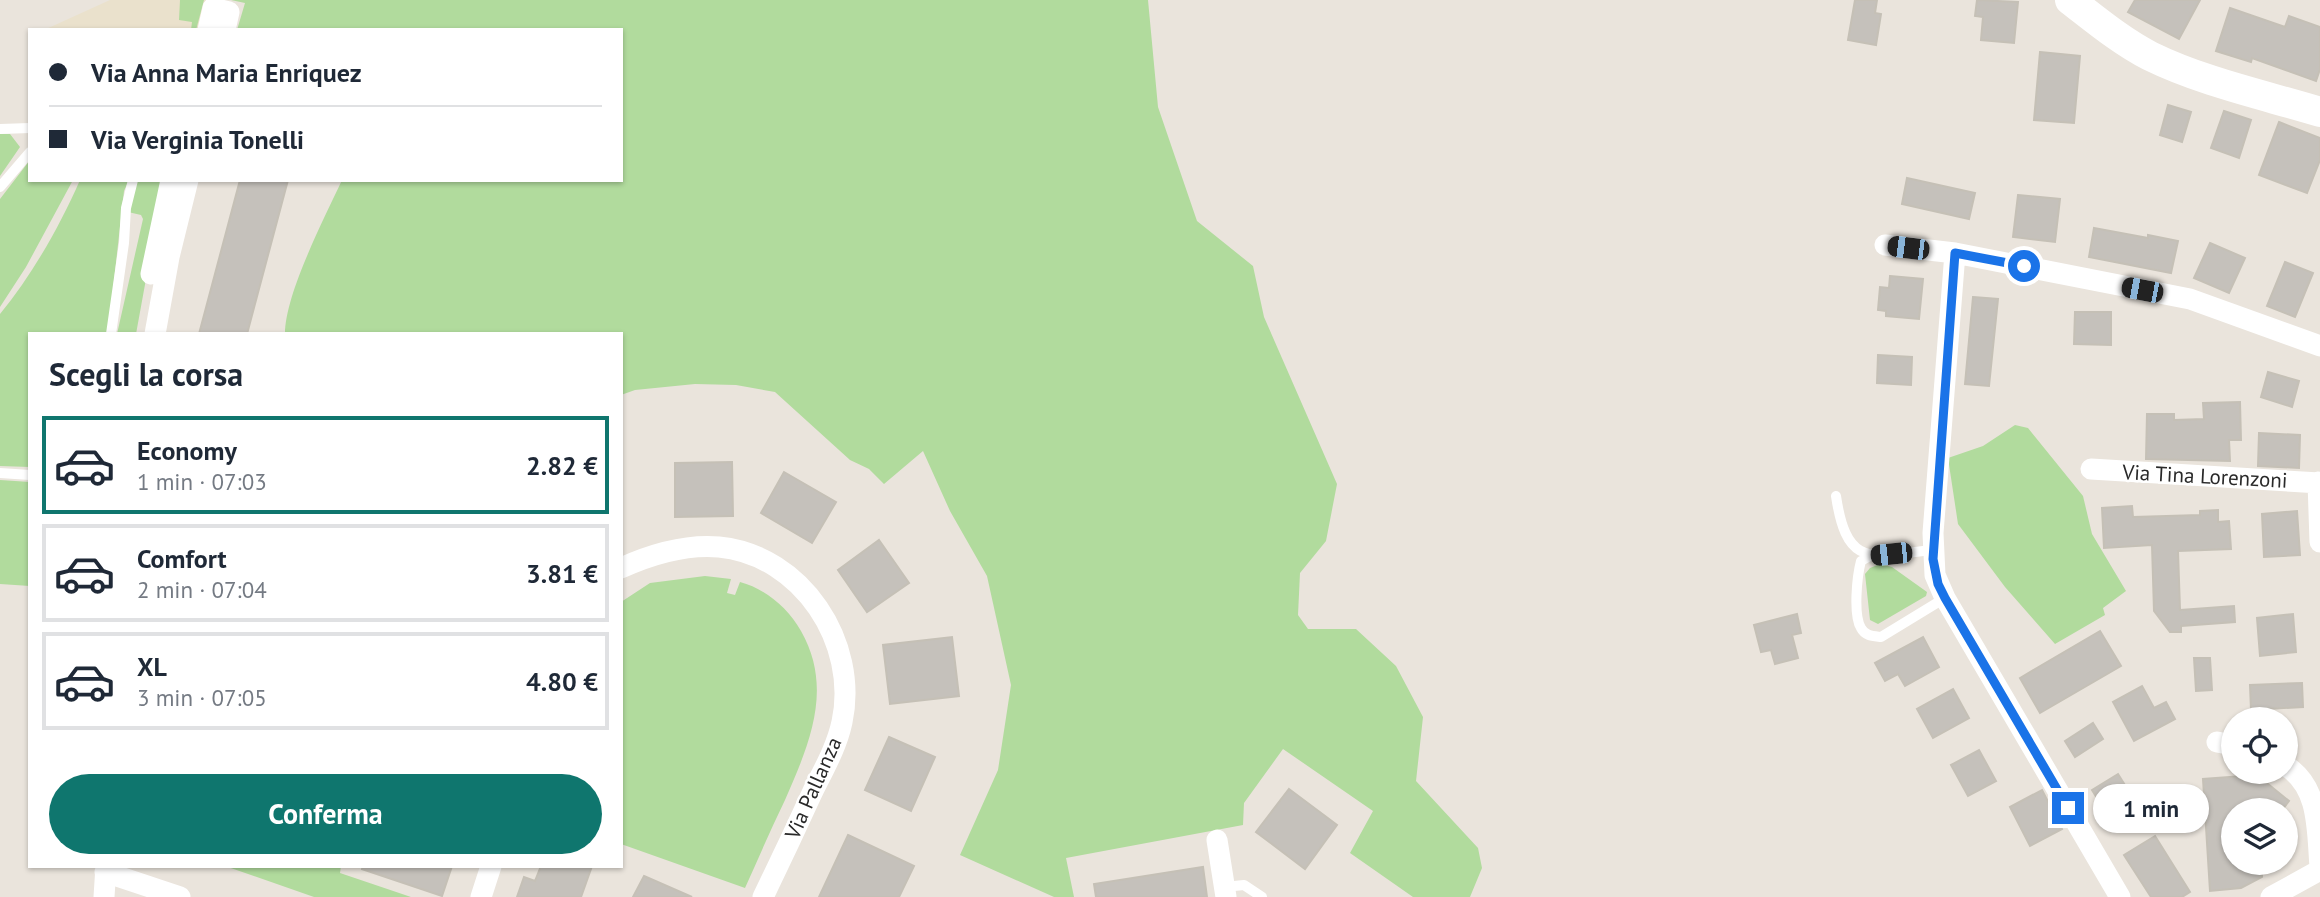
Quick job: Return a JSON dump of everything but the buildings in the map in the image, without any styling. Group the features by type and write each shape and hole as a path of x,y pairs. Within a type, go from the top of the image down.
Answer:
{"street":[{"path":"2070,0 2117,36 2153,58 2320,112"},
{"path":"208,28 213,8 229,12 225,28"},
{"path":"142,332 154,257 171,182"},
{"path":"155,332 169,257 188,182"},
{"path":"1885,245 1955,253 2190,299 2320,346"},
{"path":"1955,253 1932,550 1936,575 1945,598 2120,897"},
{"name":"Via Tina Lorenzoni","path":"2091,469 2319,482 2320,542"},
{"name":"Via Pallanza","path":"623,567 646,557 689,548 739,550 769,562 793,579 814,602 831,629 844,667 846,685 842,722 829,758 763,897"},
{"path":"2271,897 2320,869 2315,807 2311,794 2298,776"},
{"path":"1217,840 1225,892"},
{"path":"481,897 490,868"},
{"path":"104,897 116,876 180,897"}],"lane":[{"path":"0,129 28,128"},
{"path":"0,187 28,154"},
{"path":"111,332 124,243 126,208 132,182"},
{"path":"0,472 28,475"},
{"path":"1836,496 1839,519 1846,537 1857,549 1870,556"},
{"path":"1932,550 1870,556 1861,561 1856,578 1859,626 1867,635 1881,637 1945,598"},
{"path":"1225,892 1244,885 1262,897"}],"shaded area":[{"path":"110,0 209,0 202,28 48,28"}],"green space":[{"path":"180,0 204,0 197,28 191,28 192,22 179,20"},
{"path":"231,0 1148,0 1158,107 1197,221 1253,266 1264,317 1337,484 1326,541 1300,573 1298,615 1308,629 1356,629 1396,666 1423,717 1416,781 1478,848 1482,868 1470,897 1413,897 1350,853 1373,811 1283,749 1244,803 1243,825 1066,858 1074,897 1054,897 960,855 998,770 1011,685 987,576 950,511 923,451 884,484 869,469 850,460 775,392 736,385 695,384 635,390 623,394 623,332 285,332 298,278 341,182 623,182 623,28 238,28 245,3"},
{"path":"0,134 10,134 20,147 0,176"},
{"path":"28,163 28,182 72,182 26,267 0,307 0,199"},
{"path":"79,182 128,182 124,191 108,332 28,332 28,467 0,466 0,314 23,283 64,215"},
{"path":"135,182 164,182 136,332 117,332 143,219 141,215 128,212"},
{"path":"2015,425 2028,428 2083,496 2092,534 2126,591 2103,608 2105,615 2055,644 2005,587 1958,524 1948,458 1983,446"},
{"path":"0,480 28,482 28,586 0,584"},
{"path":"1880,564 1892,567 1927,592 1926,596 1878,624 1870,620 1865,574 1870,568"},
{"path":"705,576 731,579 727,593 735,595 740,582 750,585 775,600 790,615 811,653 817,695 809,738 794,779 745,888 623,845 623,601 650,583"},
{"path":"231,868 341,868 340,873 411,897 314,897"}],"route":[{"path":"2024,266 1955,253 1933,559 1938,584 1945,598 2068,808"}]}
